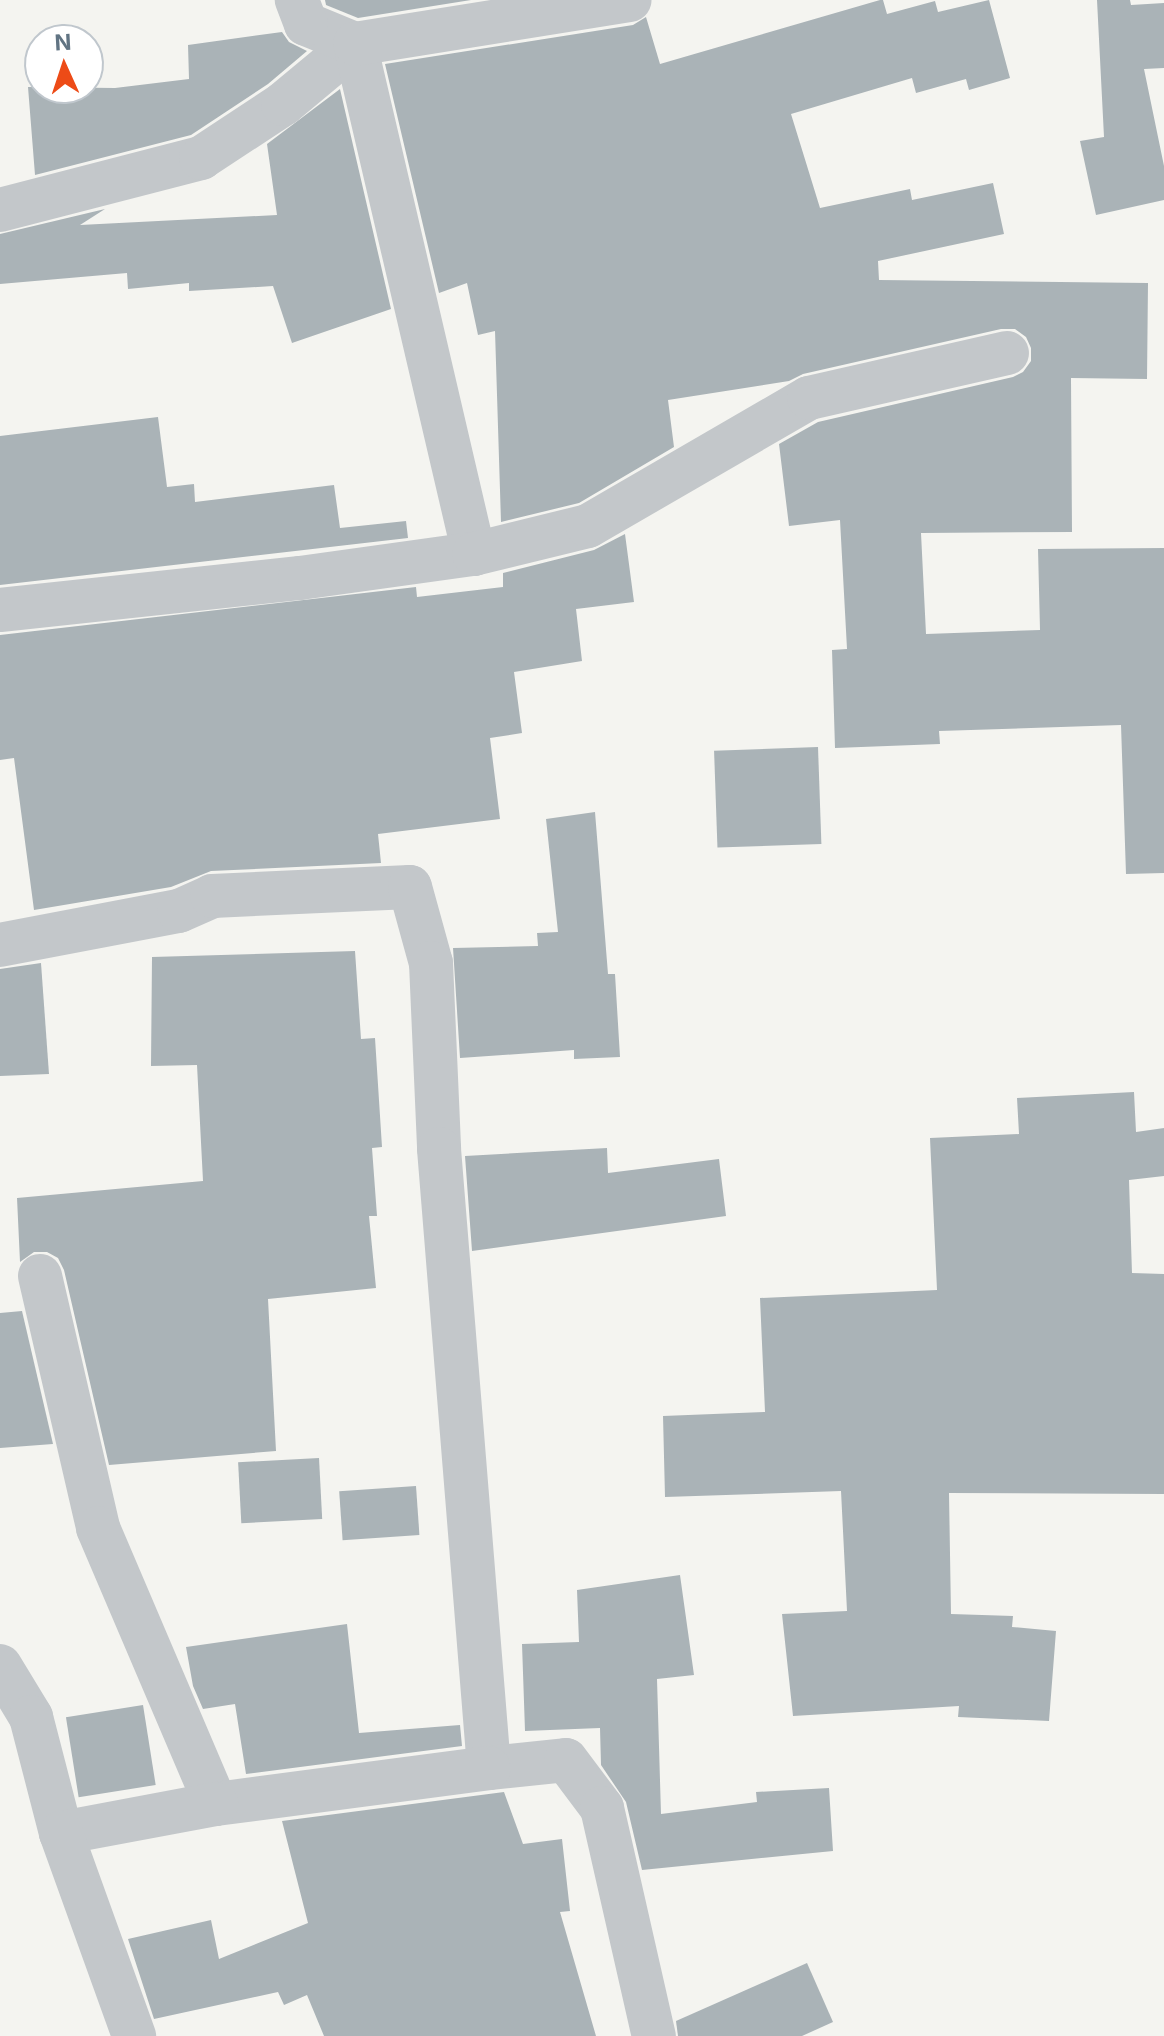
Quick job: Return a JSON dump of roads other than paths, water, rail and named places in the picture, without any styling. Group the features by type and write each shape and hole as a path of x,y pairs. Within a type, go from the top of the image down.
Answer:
{"street":[{"path":"297,0 306,24 355,44"},
{"path":"0,210 201,158 283,104 355,44 629,0"},
{"path":"355,44 474,554"},
{"path":"0,610 300,578 474,554 588,526 809,398 1007,353"},
{"path":"0,945 179,911 212,896 410,887 431,963 439,1149 489,1768"},
{"path":"40,1276 98,1528 216,1804"},
{"path":"0,1666 31,1717 61,1833 134,2036"},
{"path":"61,1833 216,1804 566,1760 602,1808 654,2036"}]}
